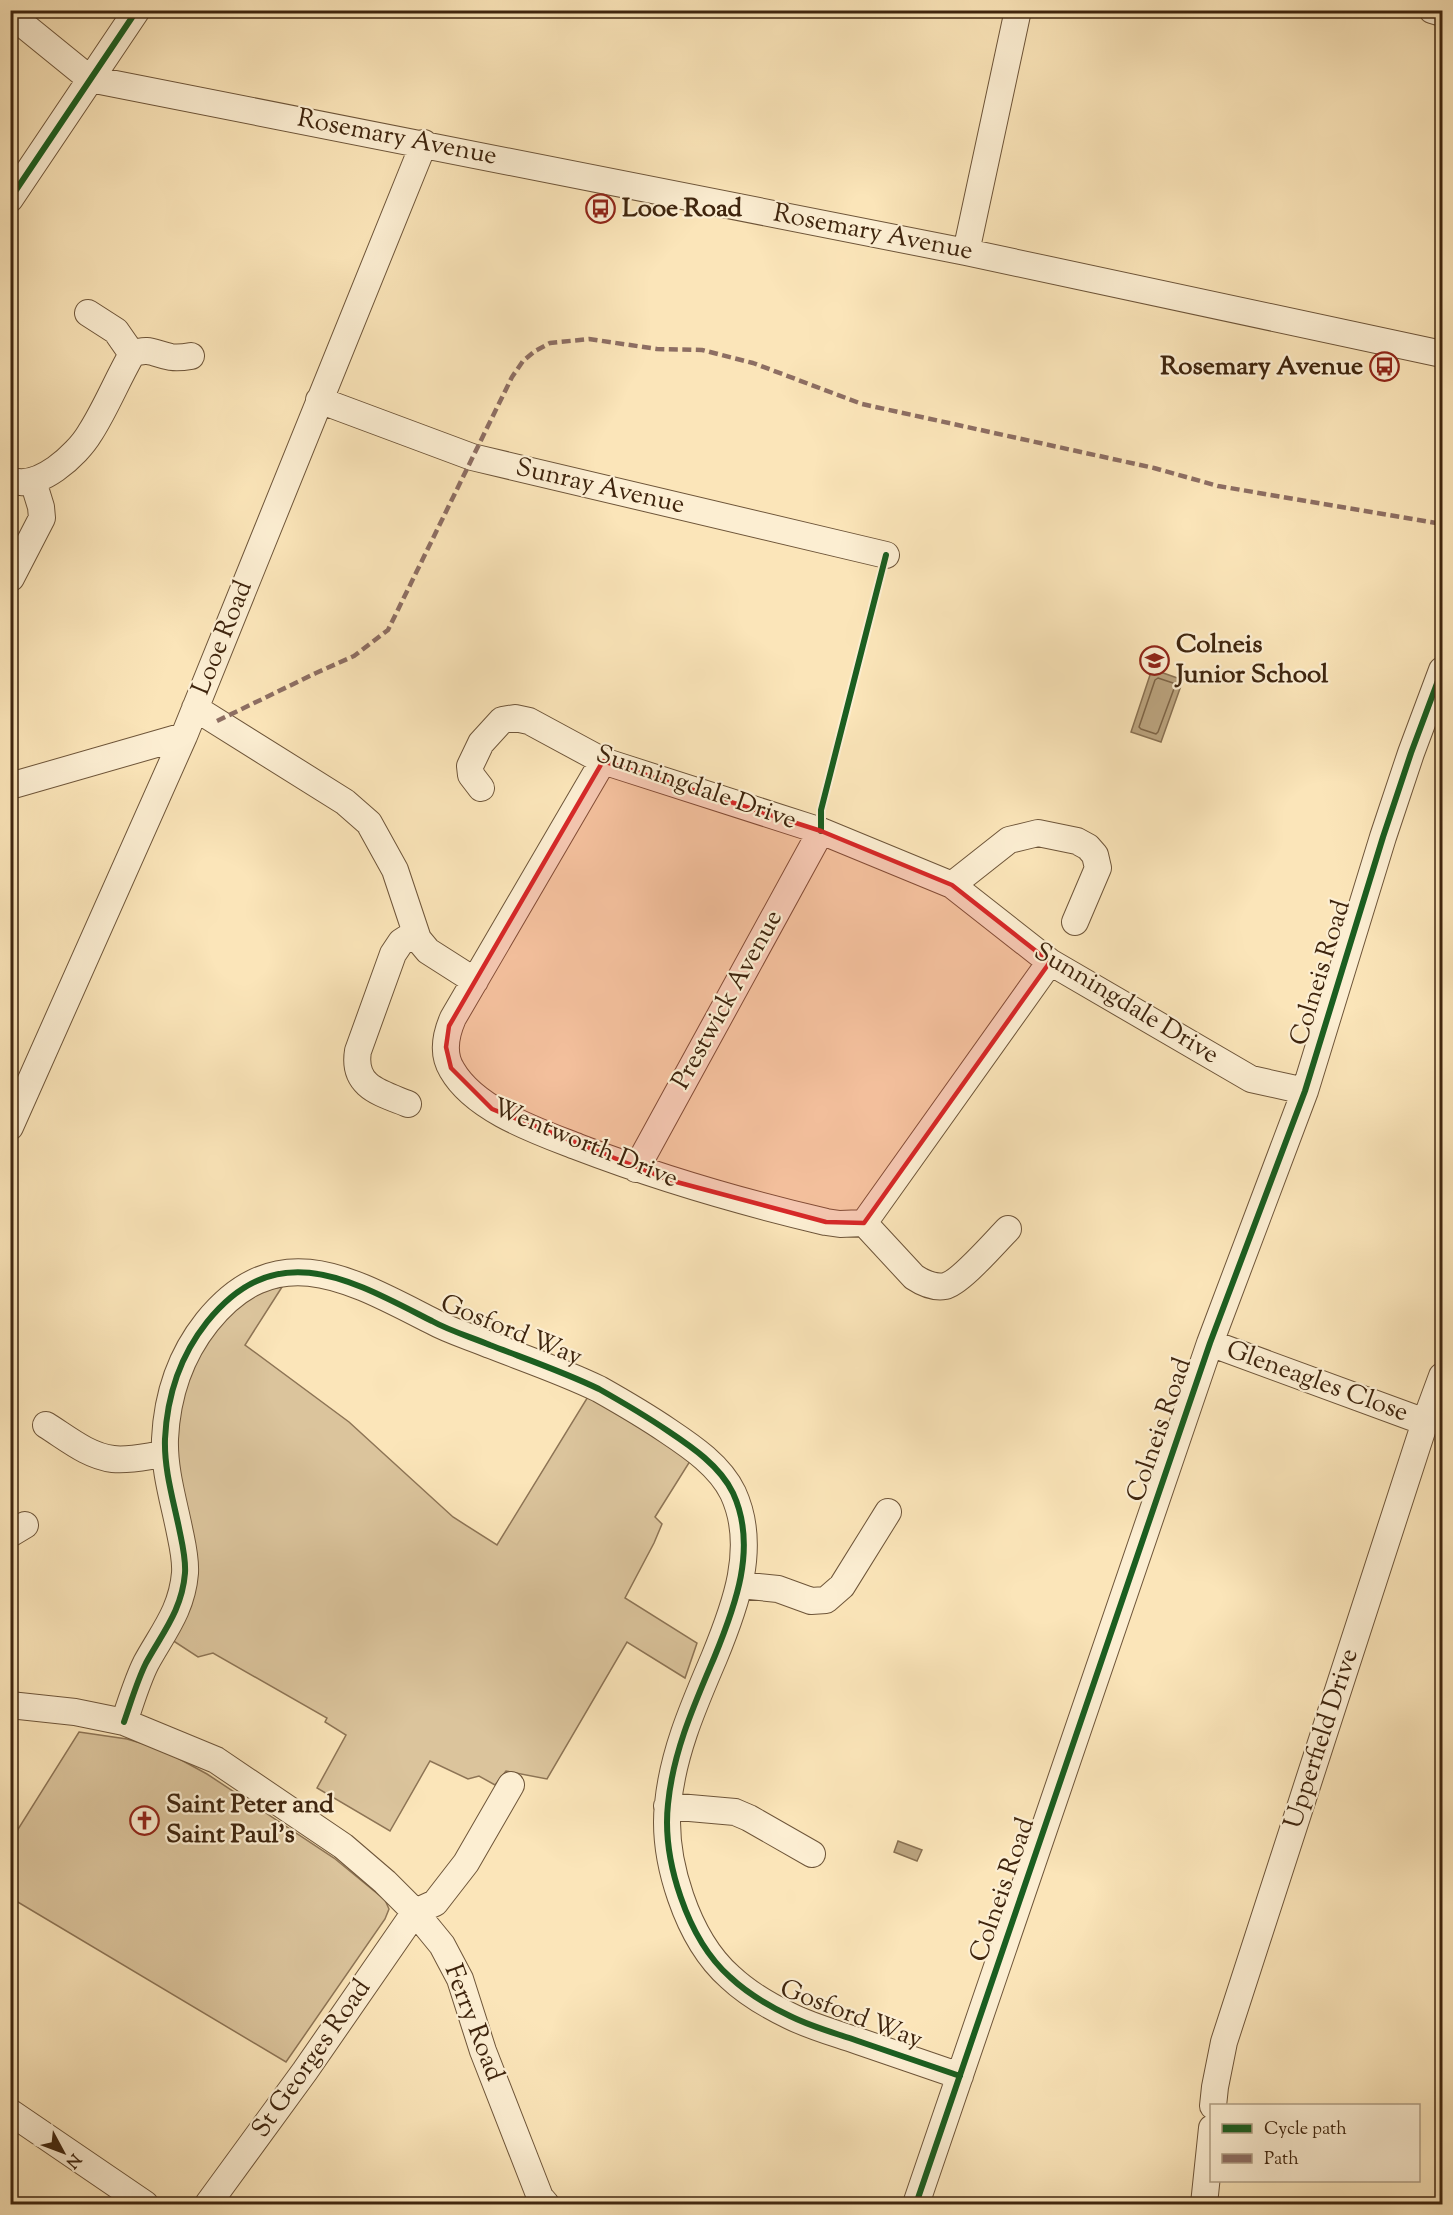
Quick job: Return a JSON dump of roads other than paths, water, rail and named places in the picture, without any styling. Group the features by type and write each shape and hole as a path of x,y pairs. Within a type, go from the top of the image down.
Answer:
{"street":[{"path":"10,199 137,10"},
{"path":"966,252 1018,10"},
{"path":"1432,10 1443,13"},
{"path":"10,14 90,79"},
{"name":"Rosemary Avenue","path":"90,79 424,143 966,252 1443,354"},
{"name":"Looe Road","path":"10,1127 184,736 424,143"},
{"path":"88,313 116,331 132,354"},
{"path":"11,578 42,518 41,507 22,481 50,473 81,446 91,433 132,354 143,350 170,357 191,356"},
{"name":"Sunray Avenue","path":"319,400 472,457 886,555"},
{"name":"Colneis Road","path":"916,2205 1210,1343 1305,1091 1383,837 1411,753 1443,670"},
{"path":"195,708 345,802 369,823 394,870 415,933 428,951 475,981"},
{"name":"Sunningdale Drive","path":"481,788 471,775 470,766 473,755 496,725 508,718 529,721 603,760 821,831 952,885 1050,963 1251,1079 1305,1091"},
{"path":"10,786 184,736"},
{"name":"Wentworth Drive","path":"603,760 453,1018 447,1037 448,1059 451,1068 460,1080 492,1109 552,1136 636,1169 704,1191 826,1222 864,1223"},
{"name":"Prestwick Avenue","path":"636,1169 821,831"},
{"path":"952,885 1008,840 1038,833 1077,841 1088,847 1095,855 1098,868 1075,922"},
{"path":"408,1104 374,1090 361,1076 356,1064 358,1051 393,954 401,942 415,933"},
{"path":"1008,1229 957,1280 946,1286 935,1286 914,1277 864,1223 1050,963"},
{"name":"Gosford Way","path":"124,1722 145,1665 173,1618 185,1573 183,1548 165,1454 167,1418 176,1377 192,1344 215,1312 233,1295 262,1278 284,1273 327,1274 369,1288 445,1327 598,1389 683,1441 713,1466 733,1494 739,1513 743,1542 740,1585 731,1617 692,1710 675,1762 667,1806 668,1841 682,1900 702,1941 728,1976 762,2001 793,2018 960,2076"},
{"name":"Gleneagles Close","path":"1210,1343 1425,1422"},
{"name":"Upperfield Drive","path":"1213,2104 1224,2042 1425,1422 1443,1376"},
{"path":"46,1425 83,1448 103,1457 130,1458 165,1454"},
{"path":"740,1585 778,1589 811,1601 826,1600 842,1586 888,1512"},
{"name":"Ferry Road","path":"10,1705 75,1712 124,1722 216,1760 343,1845 385,1882 442,1945 460,1979 483,2051 540,2197 546,2205"},
{"path":"414,1912 435,1903 466,1863 511,1785"},
{"path":"667,1806 735,1812 812,1854"},
{"name":"St Georges Road","path":"208,2205 305,2071 414,1912"},
{"path":"10,2112 145,2205"},
{"path":"1204,2205 1210,2147"}],"water":[{"path":"1152,669 1183,680 1161,742 1131,732"},
{"path":"898,1841 922,1850 917,1861 894,1852"}],"place":[{"name":"Looe Road","path":"601,209"},
{"name":"Rosemary Avenue","path":"1384,367"},
{"name":"Colneis Junior School","path":"1155,660"},
{"name":"Saint Peter and Saint Paul's","path":"145,1820"}]}
